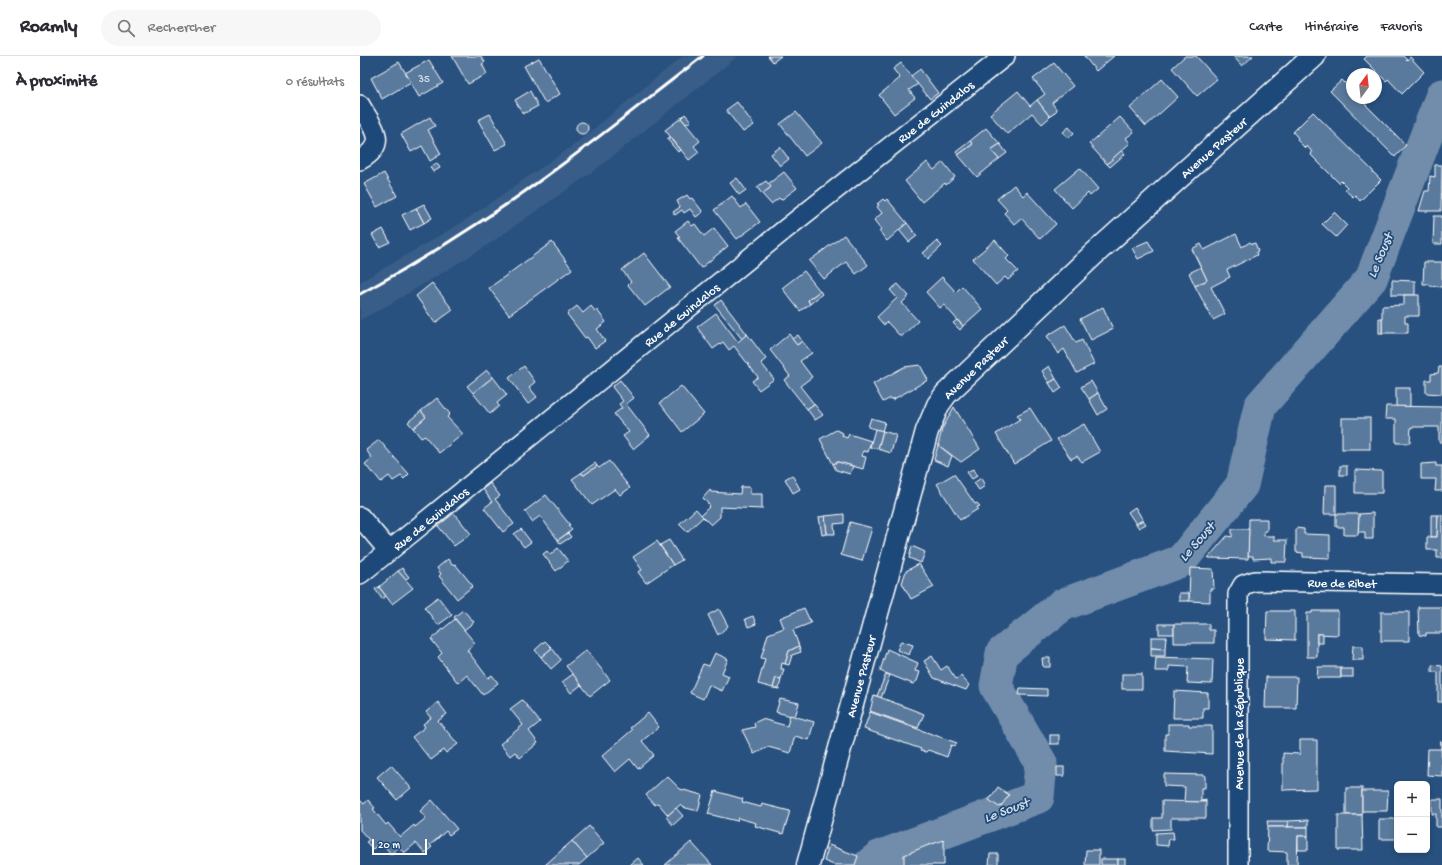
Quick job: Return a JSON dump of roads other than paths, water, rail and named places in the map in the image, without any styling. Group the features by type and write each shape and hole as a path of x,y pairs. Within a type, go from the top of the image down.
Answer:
{"street":[{"name":"Rue de Guindalos","path":"360,574 783,231 1005,56"},
{"name":"Avenue Pasteur","path":"808,865 926,431 938,405 946,394 1094,254 1314,56"},
{"path":"360,105 376,133 377,142 372,150 360,160"},
{"path":"360,517 389,551"},
{"name":"Rue de Ribet","path":"1243,585 1254,581 1442,584"},
{"name":"Avenue de la République","path":"1238,865 1238,594 1243,585"}],"waterway":[{"name":"Le Soust","path":"869,865 879,857 1038,797 1041,763 996,686 1002,653 1062,605 1181,561 1242,485 1260,406 1371,279 1442,95"}],"railway":[{"path":"360,294 402,271 499,209 588,145 703,56"}]}
